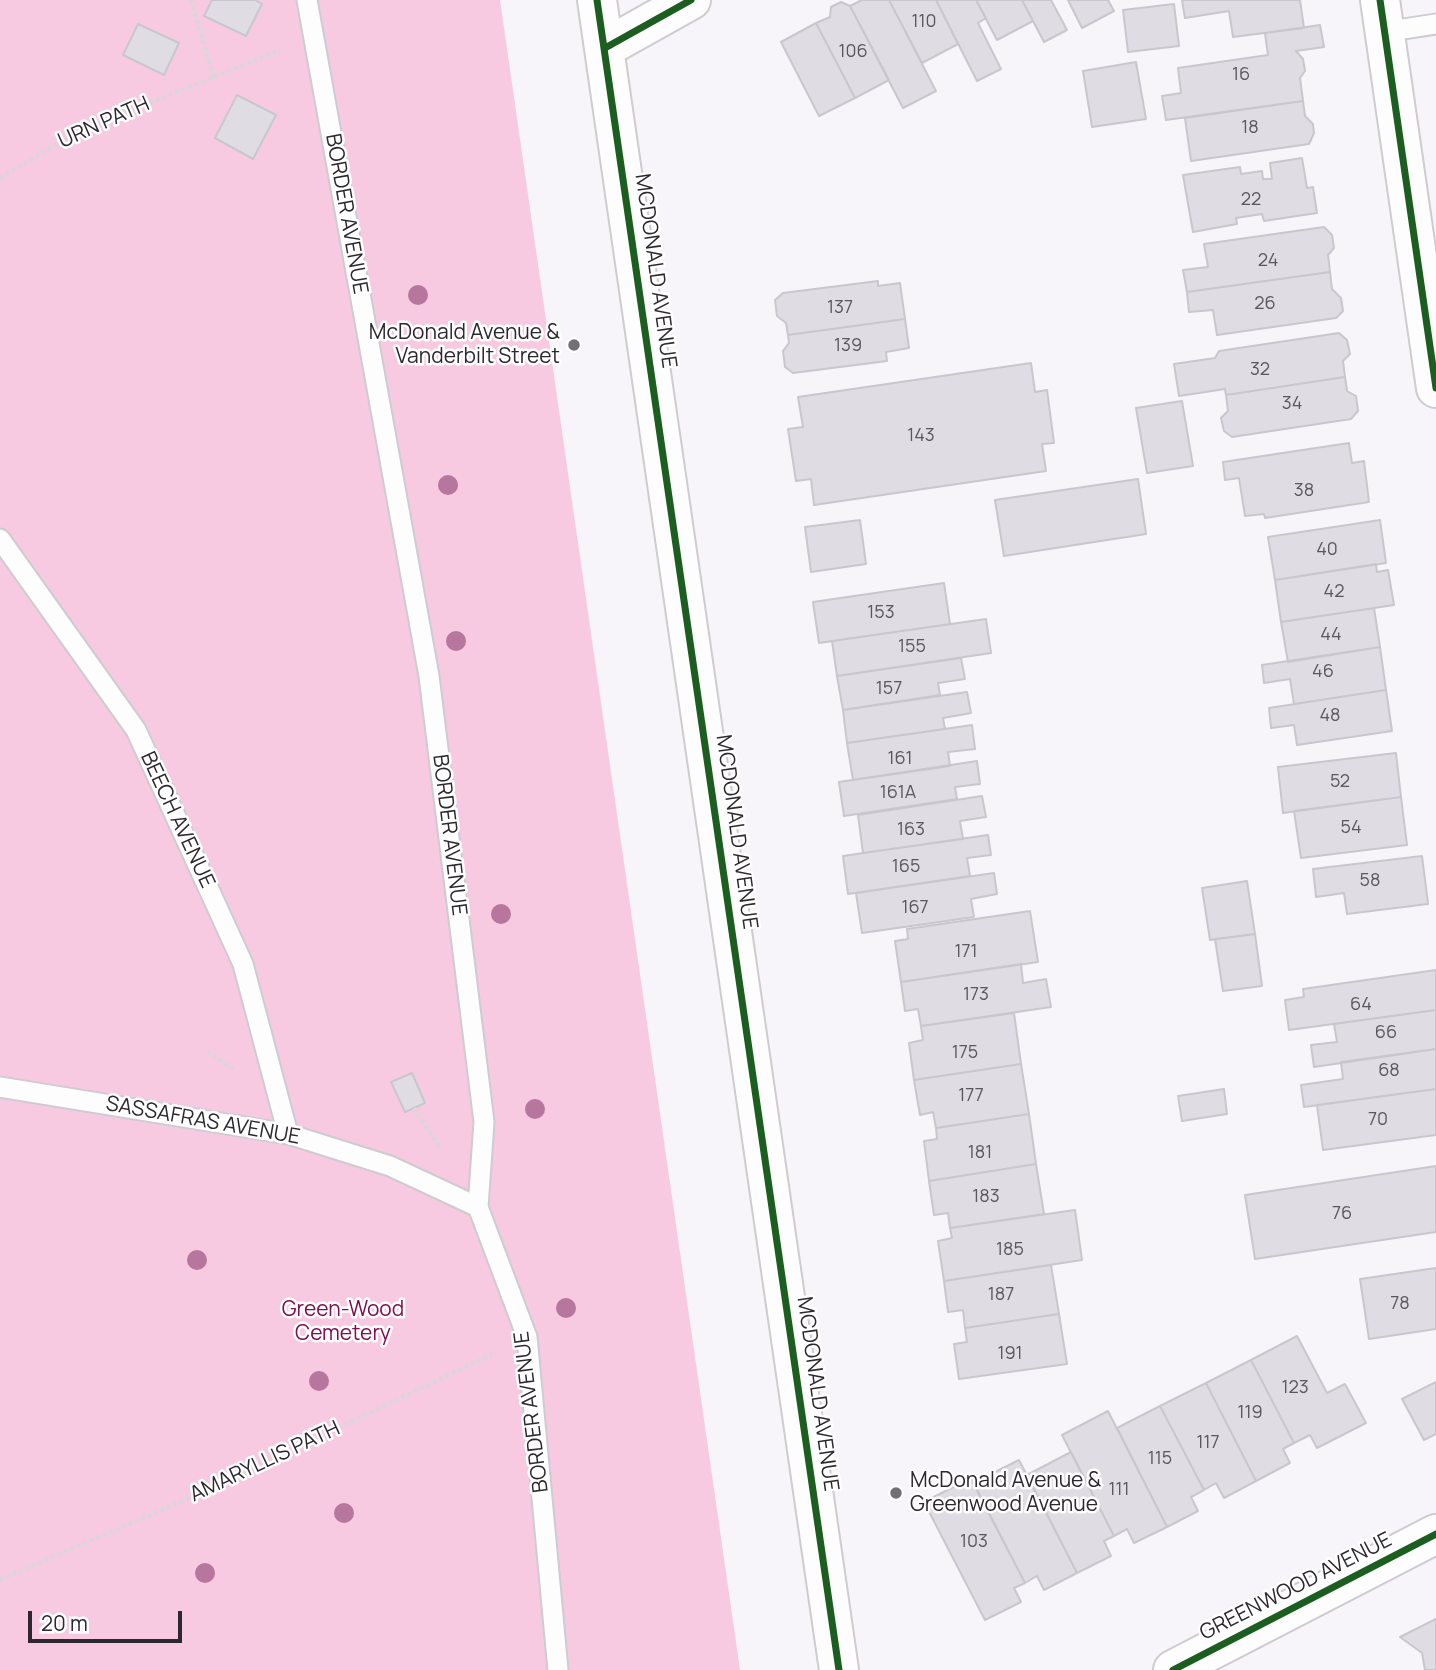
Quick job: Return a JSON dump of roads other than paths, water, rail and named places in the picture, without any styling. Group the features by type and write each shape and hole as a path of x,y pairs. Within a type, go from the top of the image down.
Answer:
{"main road":[{"name":"MCDONALD AVENUE","path":"597,0 839,1670"},
{"path":"605,48 691,0"},
{"path":"1382,16 1436,388"},
{"name":"GREENWOOD AVENUE","path":"1173,1670 1436,1534"}],"lane":[{"name":"BORDER AVENUE","path":"307,0 429,676 484,1122 478,1207 527,1337 558,1670"},
{"path":"1382,16 1436,24"},
{"name":"BEECH AVENUE","path":"0,539 136,730 243,964 288,1134"},
{"name":"SASSAFRAS AVENUE","path":"0,1087 288,1134 390,1166 478,1207"}],"place":[{"name":"McDonald Avenue & Vanderbilt Street","path":"574,345"},
{"name":"McDonald Avenue & Greenwood Avenue","path":"896,1493"}],"park label":[{"name":"Green-Wood Cemetery","path":"343,1322"}]}
